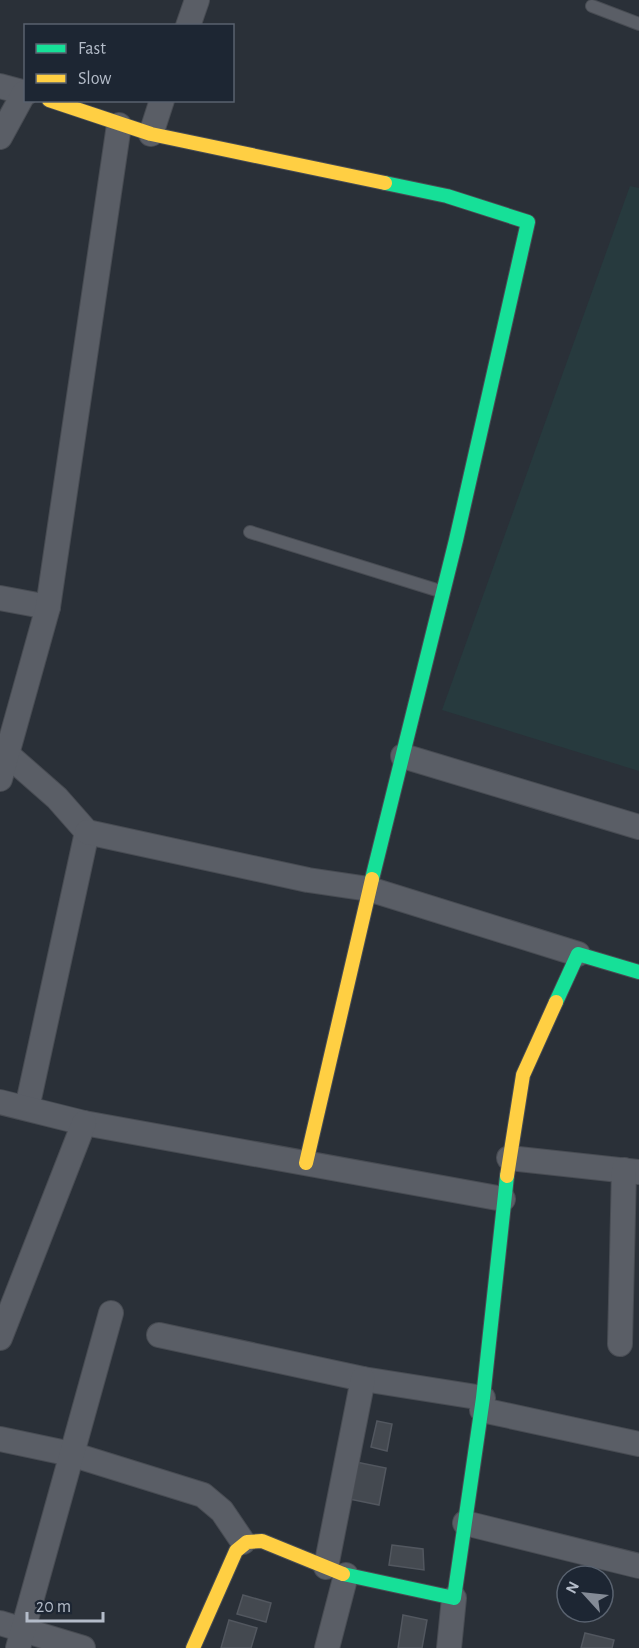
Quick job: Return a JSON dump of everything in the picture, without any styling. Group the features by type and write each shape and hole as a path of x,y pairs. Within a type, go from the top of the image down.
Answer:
{"street":[{"path":"189,24 196,0"},
{"path":"0,86 24,93"},
{"path":"0,137 24,95"},
{"path":"55,102 151,134 447,196 528,222 444,592 369,889 306,1163"},
{"path":"151,134 161,102"},
{"path":"0,779 4,754 48,607 119,125"},
{"path":"0,598 48,607"},
{"path":"4,754 57,798 87,832 308,880 369,889 639,972"},
{"path":"403,756 639,827"},
{"path":"27,1108 87,832"},
{"path":"449,1648 482,1404 503,1199 523,1075 578,954"},
{"path":"0,1102 84,1123 503,1199"},
{"path":"0,1338 8,1294 84,1123"},
{"path":"509,1158 631,1171 620,1344"},
{"path":"20,1639 111,1312"},
{"path":"159,1335 482,1404 639,1444"},
{"path":"327,1648 363,1379"},
{"path":"0,1439 71,1454 203,1495 222,1511 243,1542"},
{"path":"465,1523 639,1566"},
{"path":"193,1648 236,1551 243,1542 262,1541 336,1571 454,1598"},
{"path":"0,1623 20,1639 83,1648"}],"lane":[{"path":"592,6 639,24"},
{"path":"249,532 444,592"}],"green space":[{"path":"630,186 639,188 639,771 442,710"}],"building":[{"path":"377,1421 392,1424 387,1451 371,1447"},
{"path":"356,1462 386,1468 379,1505 349,1499"},
{"path":"392,1545 423,1549 424,1570 389,1565"},
{"path":"243,1595 271,1603 266,1622 237,1614"},
{"path":"403,1615 427,1620 422,1648 398,1648"},
{"path":"229,1620 257,1628 251,1648 221,1648"},
{"path":"585,1633 614,1640 612,1648 581,1648"}],"traffic: fast":[{"path":"372,879 456,540 528,222 447,196 385,183"},
{"path":"556,1002 578,954 639,972"},
{"path":"343,1574 454,1598 483,1398 507,1176"}],"traffic: slow":[{"path":"55,102 151,134 385,183"},
{"path":"306,1163 372,879"},
{"path":"507,1176 523,1075 556,1002"},
{"path":"193,1648 236,1551 247,1542 262,1541 343,1574"}]}
